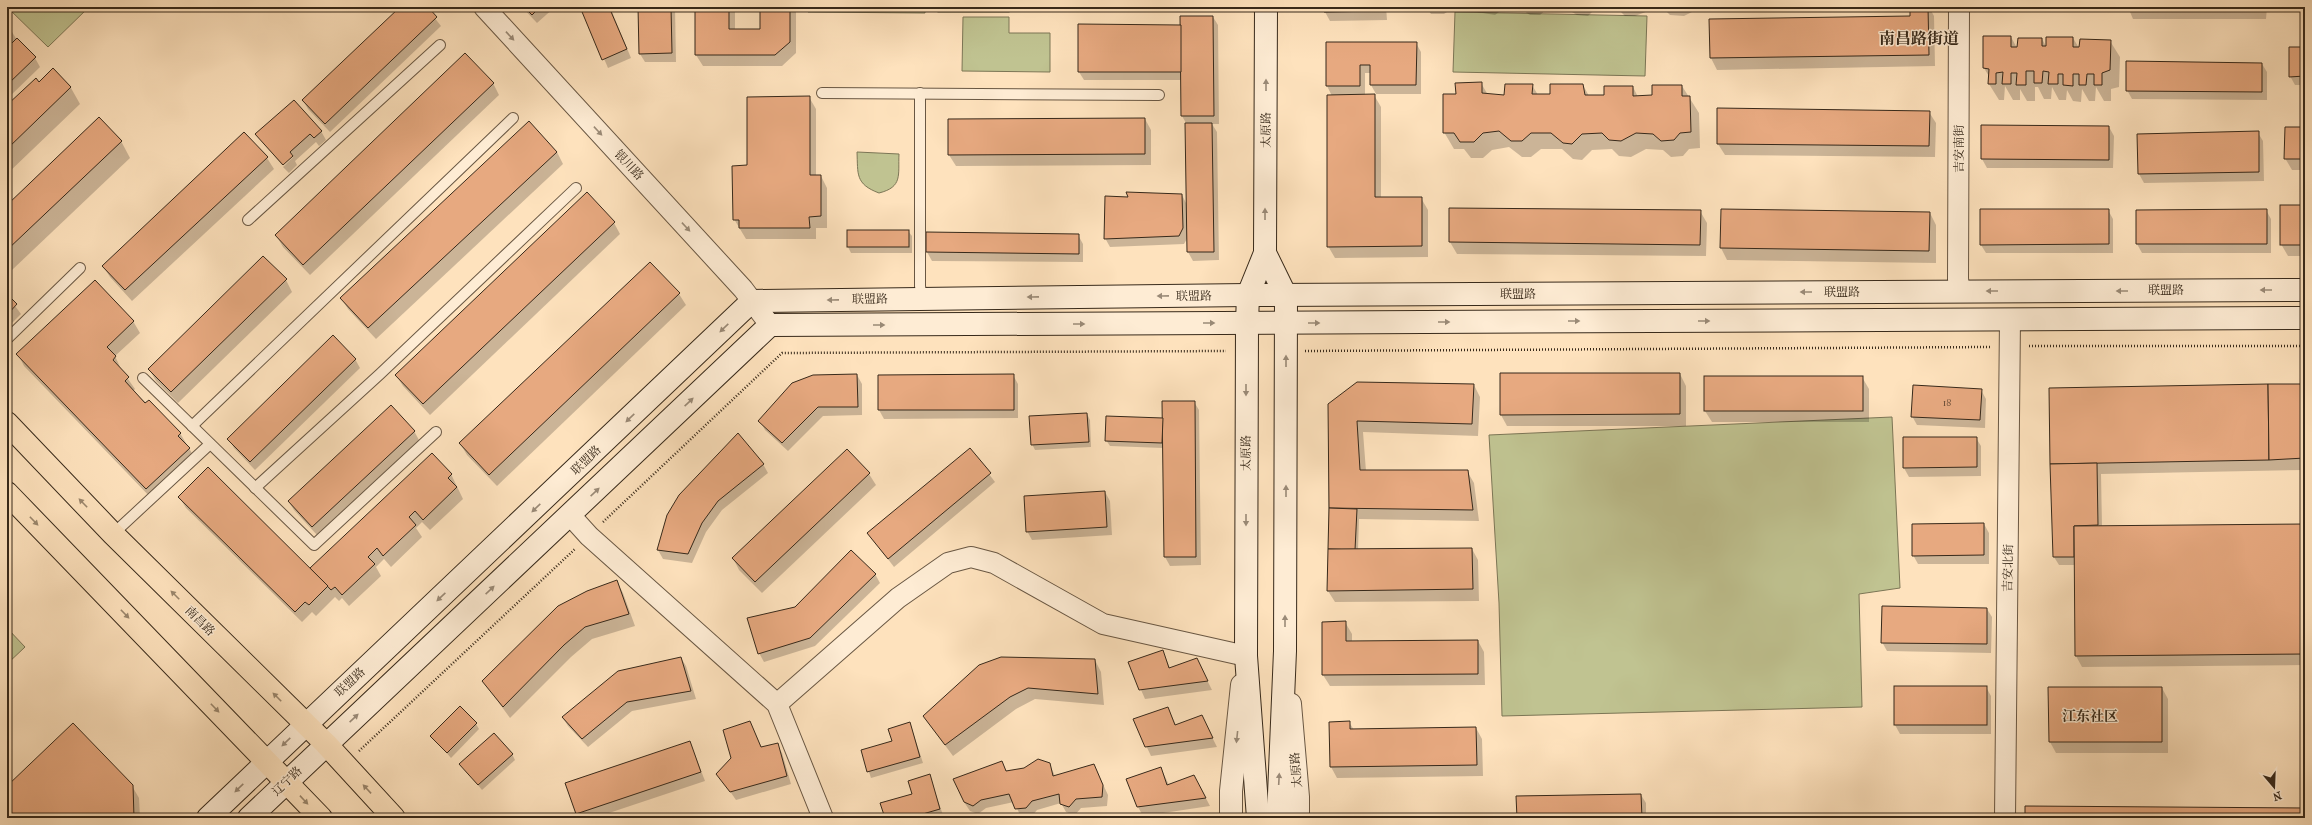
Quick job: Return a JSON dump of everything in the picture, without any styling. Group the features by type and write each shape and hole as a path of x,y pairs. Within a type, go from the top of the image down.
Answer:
{"main road":[{"name":"太原路","path":"1258,818 1246,656 1246,323 1248,296 1265,254 1266,7"},
{"name":"太原路","path":"1265,254 1286,296 1285,651 1278,818"},
{"name":"联盟路","path":"267,761 752,302 922,298 2305,290"},
{"path":"326,744 570,516 770,325 2305,318"},
{"name":"南昌路","path":"7,423 113,534 326,744 394,818"},
{"path":"7,493 287,781 321,818"},
{"name":"太原路","path":"1285,651 1298,797 1298,818"},
{"name":"太原路","path":"1231,818 1231,791 1246,656"},
{"name":"辽宁路","path":"249,818 326,744"},
{"path":"208,818 267,761"}],"street":[{"name":"银川路","path":"484,7 752,302 770,325"},
{"name":"吉安南街","path":"1959,7 1958,279 1960,291"},
{"name":"吉安北街","path":"2006,818 2010,319"},
{"path":"570,516 589,536 777,704 823,818"},
{"path":"777,704 898,598 948,563 971,557 994,563 1103,624 1246,656"}],"lane":[{"path":"248,220 440,45"},
{"path":"822,93 1159,95"},
{"path":"920,93 920,286 922,298"},
{"path":"192,426 513,118"},
{"path":"255,488 380,374 576,188"},
{"path":"7,339 80,268"},
{"path":"143,378 314,545 436,432"},
{"path":"113,534 210,444"}],"green space":[{"path":"7,7 89,7 48,47"},
{"path":"808,7 925,7 925,13 808,12"},
{"path":"938,7 1009,7 1009,12 938,12"},
{"path":"1455,12 1647,16 1645,76 1453,72"},
{"path":"963,17 1009,17 1009,33 1050,33 1050,72 962,71"},
{"path":"857,152 899,154 899,174 896,184 879,193 866,186 859,177"},
{"path":"1892,417 1900,588 1859,594 1862,707 1502,716 1499,603 1489,435"},
{"path":"7,628 25,647 7,664"}],"building":[{"path":"400,7 428,7 437,17 325,124 302,100"},
{"path":"524,7 540,7 532,15"},
{"path":"580,7 609,7 627,49 602,60"},
{"path":"638,7 671,7 672,53 639,54"},
{"path":"695,7 729,7 729,29 760,29 760,7 790,7 790,42 775,55 695,55"},
{"path":"1324,7 1382,7 1382,11 1324,12"},
{"path":"1910,7 1928,7 1929,55 1710,58 1709,19 1910,16"},
{"path":"2127,7 2262,7 2262,11 2127,10"},
{"path":"1180,16 1213,16 1214,116 1181,116"},
{"path":"1078,24 1181,25 1181,72 1078,72"},
{"path":"1983,36 2011,36 2011,47 2017,47 2018,38 2042,38 2042,46 2046,46 2046,37 2073,37 2073,47 2079,47 2080,39 2111,40 2110,70 2102,73 2102,85 2094,85 2094,74 2087,74 2086,85 2079,85 2079,74 2073,74 2073,86 2063,85 2063,74 2058,74 2058,84 2048,84 2049,72 2043,71 2042,83 2034,83 2034,71 2026,71 2026,85 2016,85 2017,73 2011,73 2011,84 2002,84 2003,72 1996,73 1996,84 1988,84 1989,69 1983,68"},
{"path":"17,38 36,57 7,85 7,48"},
{"path":"1326,42 1417,42 1416,85 1370,85 1370,65 1360,65 1360,86 1326,86"},
{"path":"2289,47 2305,47 2305,76 2289,77"},
{"path":"465,53 494,83 303,265 275,235"},
{"path":"2126,61 2262,63 2262,92 2126,91"},
{"path":"53,68 71,87 7,149 7,105 36,78 39,82"},
{"path":"1482,82 1482,93 1504,95 1505,84 1533,84 1532,94 1550,94 1550,84 1583,84 1585,95 1604,95 1604,86 1633,86 1633,96 1652,95 1652,85 1682,85 1682,96 1690,96 1691,132 1680,133 1674,140 1661,141 1653,134 1636,133 1621,141 1609,140 1602,133 1582,134 1572,144 1563,143 1551,133 1531,133 1522,141 1511,141 1499,131 1483,133 1474,142 1460,142 1454,133 1443,133 1443,94 1456,94 1455,83"},
{"path":"1375,94 1375,197 1422,197 1422,246 1327,247 1327,95"},
{"path":"810,96 810,175 821,175 821,216 809,217 810,228 739,228 739,220 733,220 732,166 747,165 747,97"},
{"path":"294,100 322,131 314,138 310,134 290,152 293,156 283,165 255,134"},
{"path":"1717,108 1930,111 1929,146 1717,144"},
{"path":"99,117 122,141 7,250 7,205"},
{"path":"1145,118 1145,154 948,155 948,119"},
{"path":"529,121 557,152 368,328 340,298"},
{"path":"1185,123 1212,123 1214,252 1187,252"},
{"path":"1981,125 2109,126 2109,160 1981,159"},
{"path":"2285,127 2305,127 2305,159 2284,159"},
{"path":"2259,131 2259,172 2138,174 2137,134"},
{"path":"244,132 268,157 125,290 102,266"},
{"path":"587,192 615,222 423,404 395,375"},
{"path":"1126,192 1182,194 1183,228 1179,236 1104,239 1105,196 1128,197"},
{"path":"2280,205 2305,205 2305,245 2280,245"},
{"path":"1449,208 1701,210 1700,245 1449,242"},
{"path":"1721,209 1930,212 1929,251 1720,248"},
{"path":"1980,209 2109,209 2109,244 1980,245"},
{"path":"2267,209 2267,244 2136,244 2136,210"},
{"path":"847,230 909,230 909,247 847,247"},
{"path":"926,232 1079,234 1079,254 926,252"},
{"path":"263,256 287,279 171,392 148,369"},
{"path":"650,262 680,293 489,475 459,443"},
{"path":"95,280 134,321 107,347 116,356 113,360 129,377 125,381 145,403 149,400 181,433 178,436 190,448 146,489 16,354"},
{"path":"7,294 17,304 7,315"},
{"path":"333,335 356,359 250,462 227,439"},
{"path":"1500,373 1680,373 1680,414 1500,415"},
{"path":"857,374 858,407 818,407 782,443 758,421 792,383 813,375"},
{"path":"1014,374 1014,410 878,410 878,375"},
{"path":"1704,376 1863,376 1863,411 1704,411"},
{"path":"1357,382 1474,384 1472,424 1357,421 1360,470 1468,470 1473,510 1329,508 1328,404"},
{"path":"2268,384 2269,460 2050,464 2049,388"},
{"path":"2268,384 2305,384 2305,458 2269,460"},
{"path":"1913,385 1982,389 1980,420 1911,417"},
{"path":"1162,401 1195,401 1196,557 1164,557"},
{"path":"391,405 415,431 312,527 288,501"},
{"path":"1087,413 1089,442 1031,445 1029,416"},
{"path":"1106,416 1163,418 1162,443 1105,441"},
{"path":"738,433 764,464 718,501 702,523 688,554 657,550 667,515 679,495"},
{"path":"1903,437 1977,437 1977,467 1903,468"},
{"path":"970,448 991,473 888,559 867,533"},
{"path":"847,449 870,473 755,582 732,558"},
{"path":"432,453 452,474 448,478 457,487 423,520 415,511 409,517 416,525 383,556 377,548 368,557 375,564 342,595 335,587 331,590 310,568"},
{"path":"2097,463 2098,525 2074,526 2074,557 2053,557 2050,464"},
{"path":"208,467 328,586 309,605 305,602 295,612 178,497"},
{"path":"1105,491 1107,527 1026,532 1024,496"},
{"path":"1329,508 1357,509 1355,550 1328,549"},
{"path":"1984,523 1984,555 1912,556 1912,524"},
{"path":"2305,524 2305,654 2075,656 2074,526"},
{"path":"1472,548 1473,589 1327,591 1328,549"},
{"path":"851,550 876,574 810,638 758,654 747,618 795,607"},
{"path":"617,580 629,614 585,627 564,645 503,707 482,681 558,606 587,591"},
{"path":"1882,606 1987,608 1987,644 1881,643"},
{"path":"1346,621 1346,641 1478,640 1478,674 1322,675 1322,622"},
{"path":"1163,650 1169,668 1197,658 1208,681 1139,690 1128,662"},
{"path":"681,657 691,691 627,702 582,739 562,717 618,671"},
{"path":"1001,657 1095,659 1098,694 1028,688 1010,697 945,745 923,716 979,665"},
{"path":"1894,686 1987,686 1987,725 1894,725"},
{"path":"2048,687 2162,687 2162,742 2049,742"},
{"path":"460,706 477,723 447,753 430,736"},
{"path":"1168,707 1175,725 1202,715 1213,738 1145,747 1133,719"},
{"path":"750,721 761,747 778,743 787,776 730,792 716,774 731,758 723,730"},
{"path":"1350,721 1350,729 1476,727 1477,765 1330,767 1329,722"},
{"path":"910,722 920,757 867,772 861,750 892,741 888,729"},
{"path":"73,723 133,785 134,818 7,818 7,786"},
{"path":"494,733 513,754 478,785 459,764"},
{"path":"690,741 701,772 576,814 565,783"},
{"path":"1038,759 1050,763 1053,776 1094,764 1103,785 1102,797 1076,799 1069,807 1060,804 1059,794 1032,801 1026,808 1015,809 1009,794 981,800 973,806 964,802 953,779 1002,761 1006,771 1024,768"},
{"path":"1161,767 1167,785 1194,775 1206,798 1137,807 1126,779"},
{"path":"930,774 940,809 909,818 885,818 880,803 912,794 908,781"},
{"path":"1641,794 1642,818 1517,818 1516,796"},
{"path":"2025,806 2305,808 2305,818 2025,818"},
{"path":"1482,817 1482,818 1336,818"}],"district":[{"name":"南昌路街道","path":"1919,38"},
{"name":"江东社区","path":"2090,716"}]}
